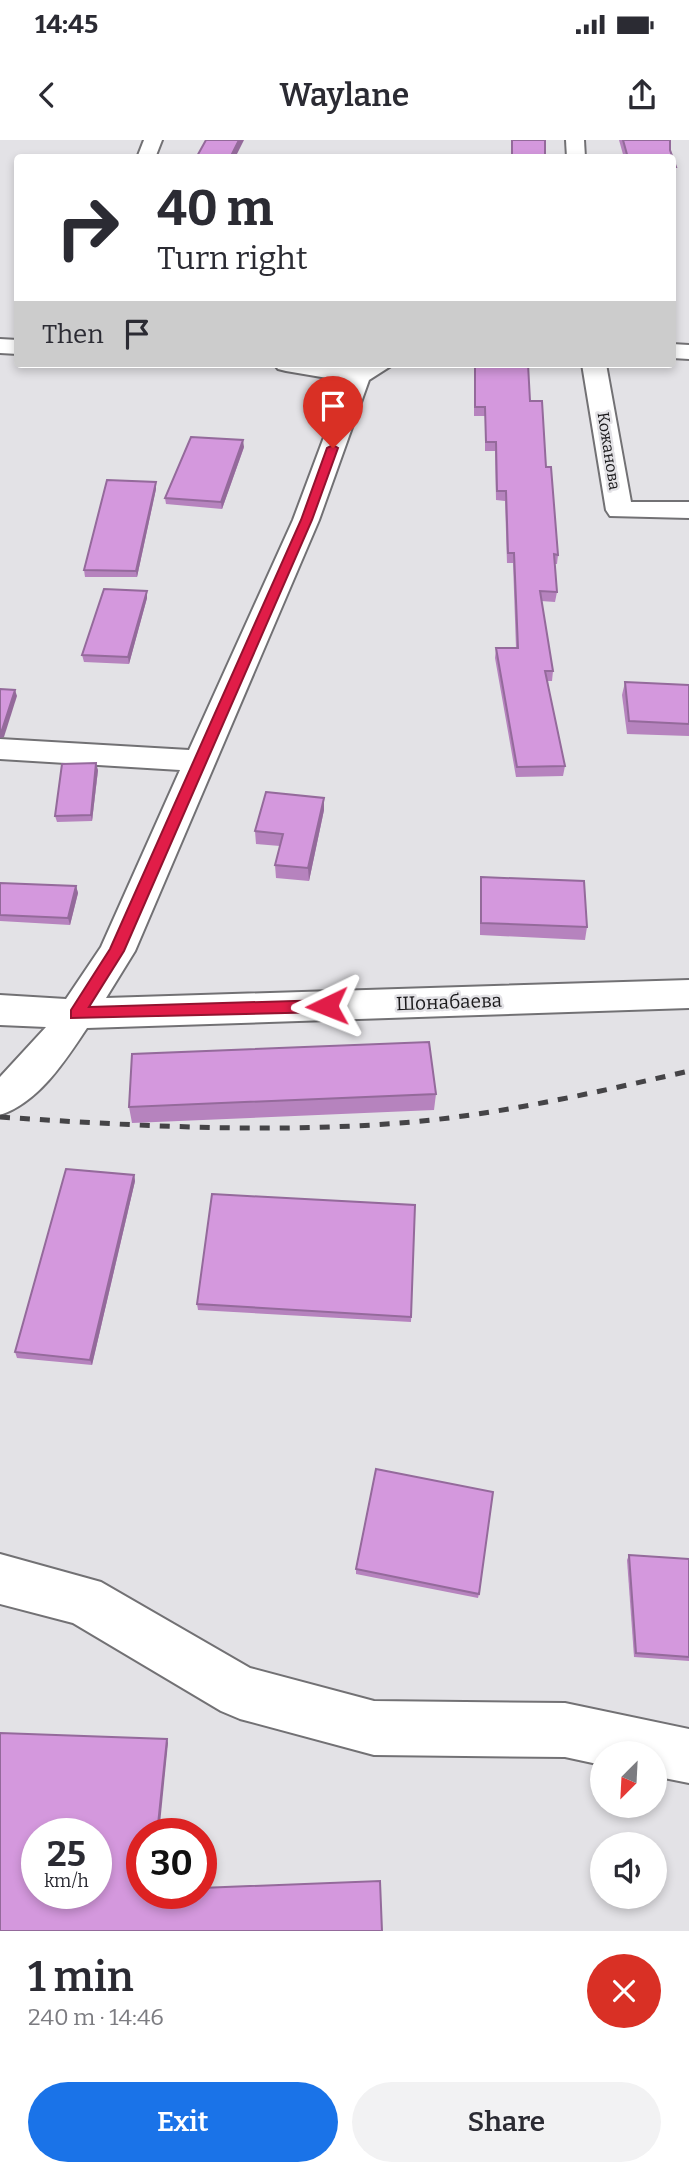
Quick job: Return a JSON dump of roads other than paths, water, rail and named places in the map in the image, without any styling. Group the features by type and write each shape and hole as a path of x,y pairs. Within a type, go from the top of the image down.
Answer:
{"street":[{"path":"0,1099 18,1088 76,1014 117,951 370,370 342,368"},
{"name":"Кожанова","path":"595,368 618,510 689,510"},
{"path":"0,749 200,761"},
{"name":"Шонабаева","path":"0,1010 76,1014 689,994"},
{"path":"0,1579 83,1600 240,1692 374,1728 565,1730 689,1756"}],"railway":[{"path":"0,1117 206,1127 362,1126 448,1118 517,1107 689,1071"}]}
